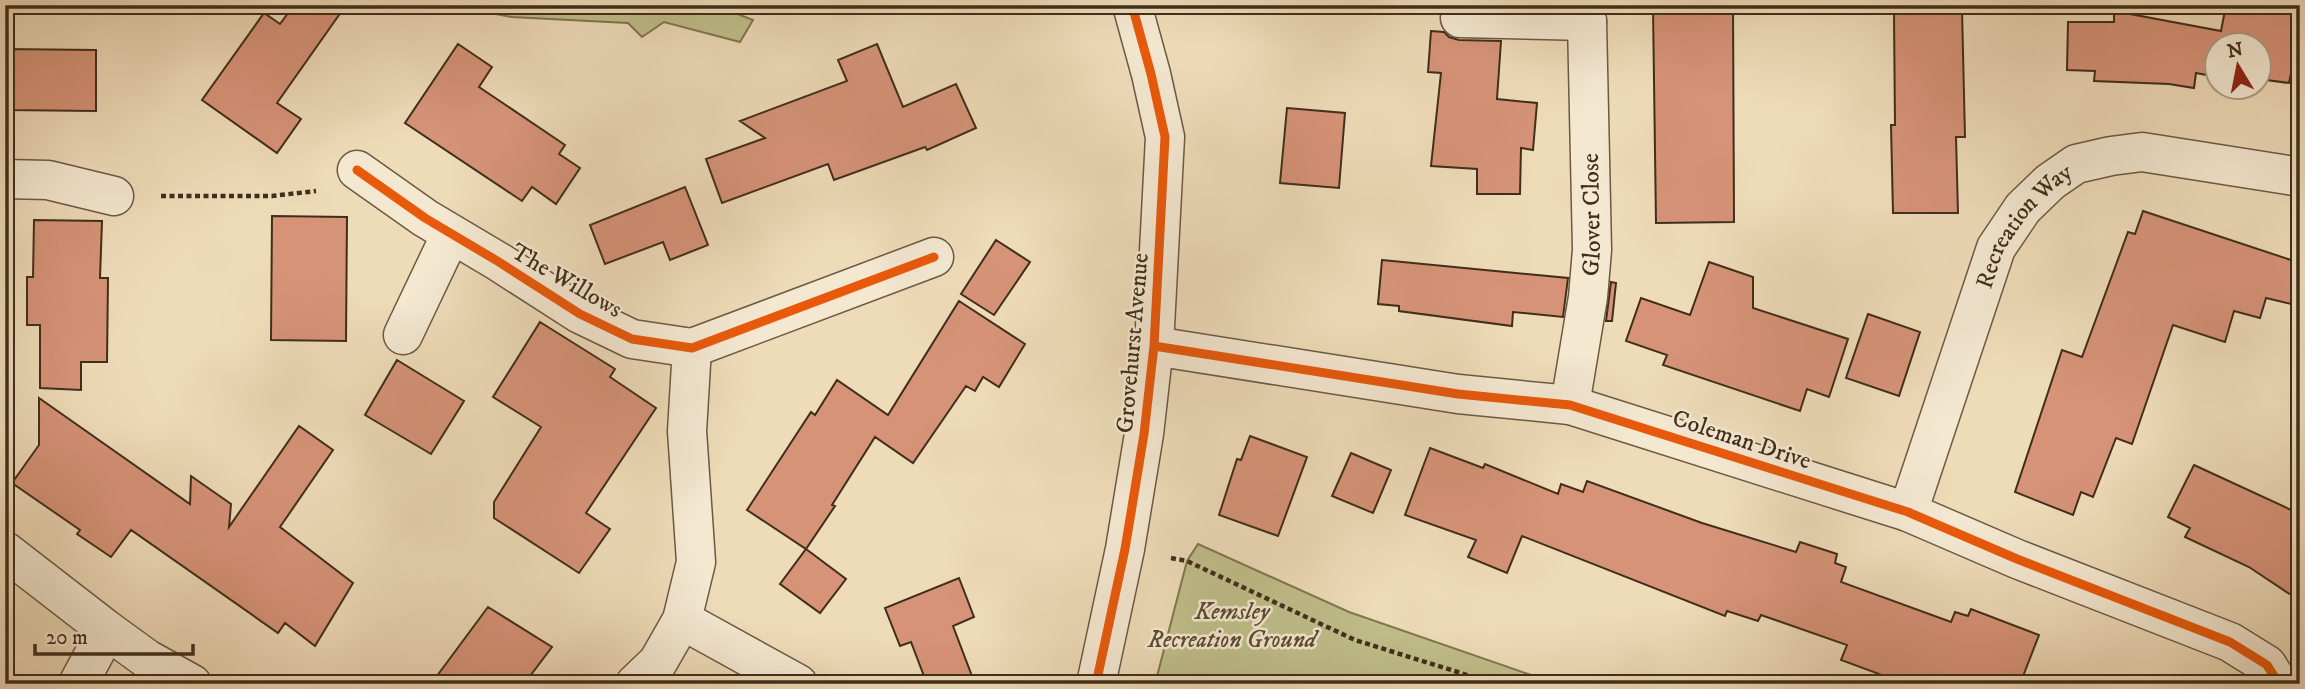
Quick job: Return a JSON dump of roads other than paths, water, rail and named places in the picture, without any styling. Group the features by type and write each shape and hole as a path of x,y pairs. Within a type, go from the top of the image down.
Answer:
{"street":[{"name":"Grovehurst Avenue","path":"1096,684 1125,549 1144,434 1154,345 1165,136 1152,74 1132,5"},
{"name":"Glover Close","path":"1460,18 1585,13 1592,250 1588,298 1570,405"},
{"name":"Recreation Way","path":"1908,512 1996,248 2022,208 2050,182 2076,164 2142,152 2300,177"},
{"name":"The Willows","path":"357,170 451,234 580,314 632,339 692,348 934,257"},
{"path":"5,179 48,180 114,196"},
{"path":"403,335 451,234"},
{"name":"Coleman Drive","path":"1154,345 1458,394 1570,405 1908,512 2017,559 2230,642 2267,665 2279,684"},
{"path":"635,684 657,662 682,620 696,562 687,430 692,348"},
{"path":"5,551 147,659 192,684"},
{"path":"682,620 798,684"},
{"path":"78,684 107,630"}],"park label":[{"name":"Kemsley Recreation Ground","path":"1232,625"}]}
